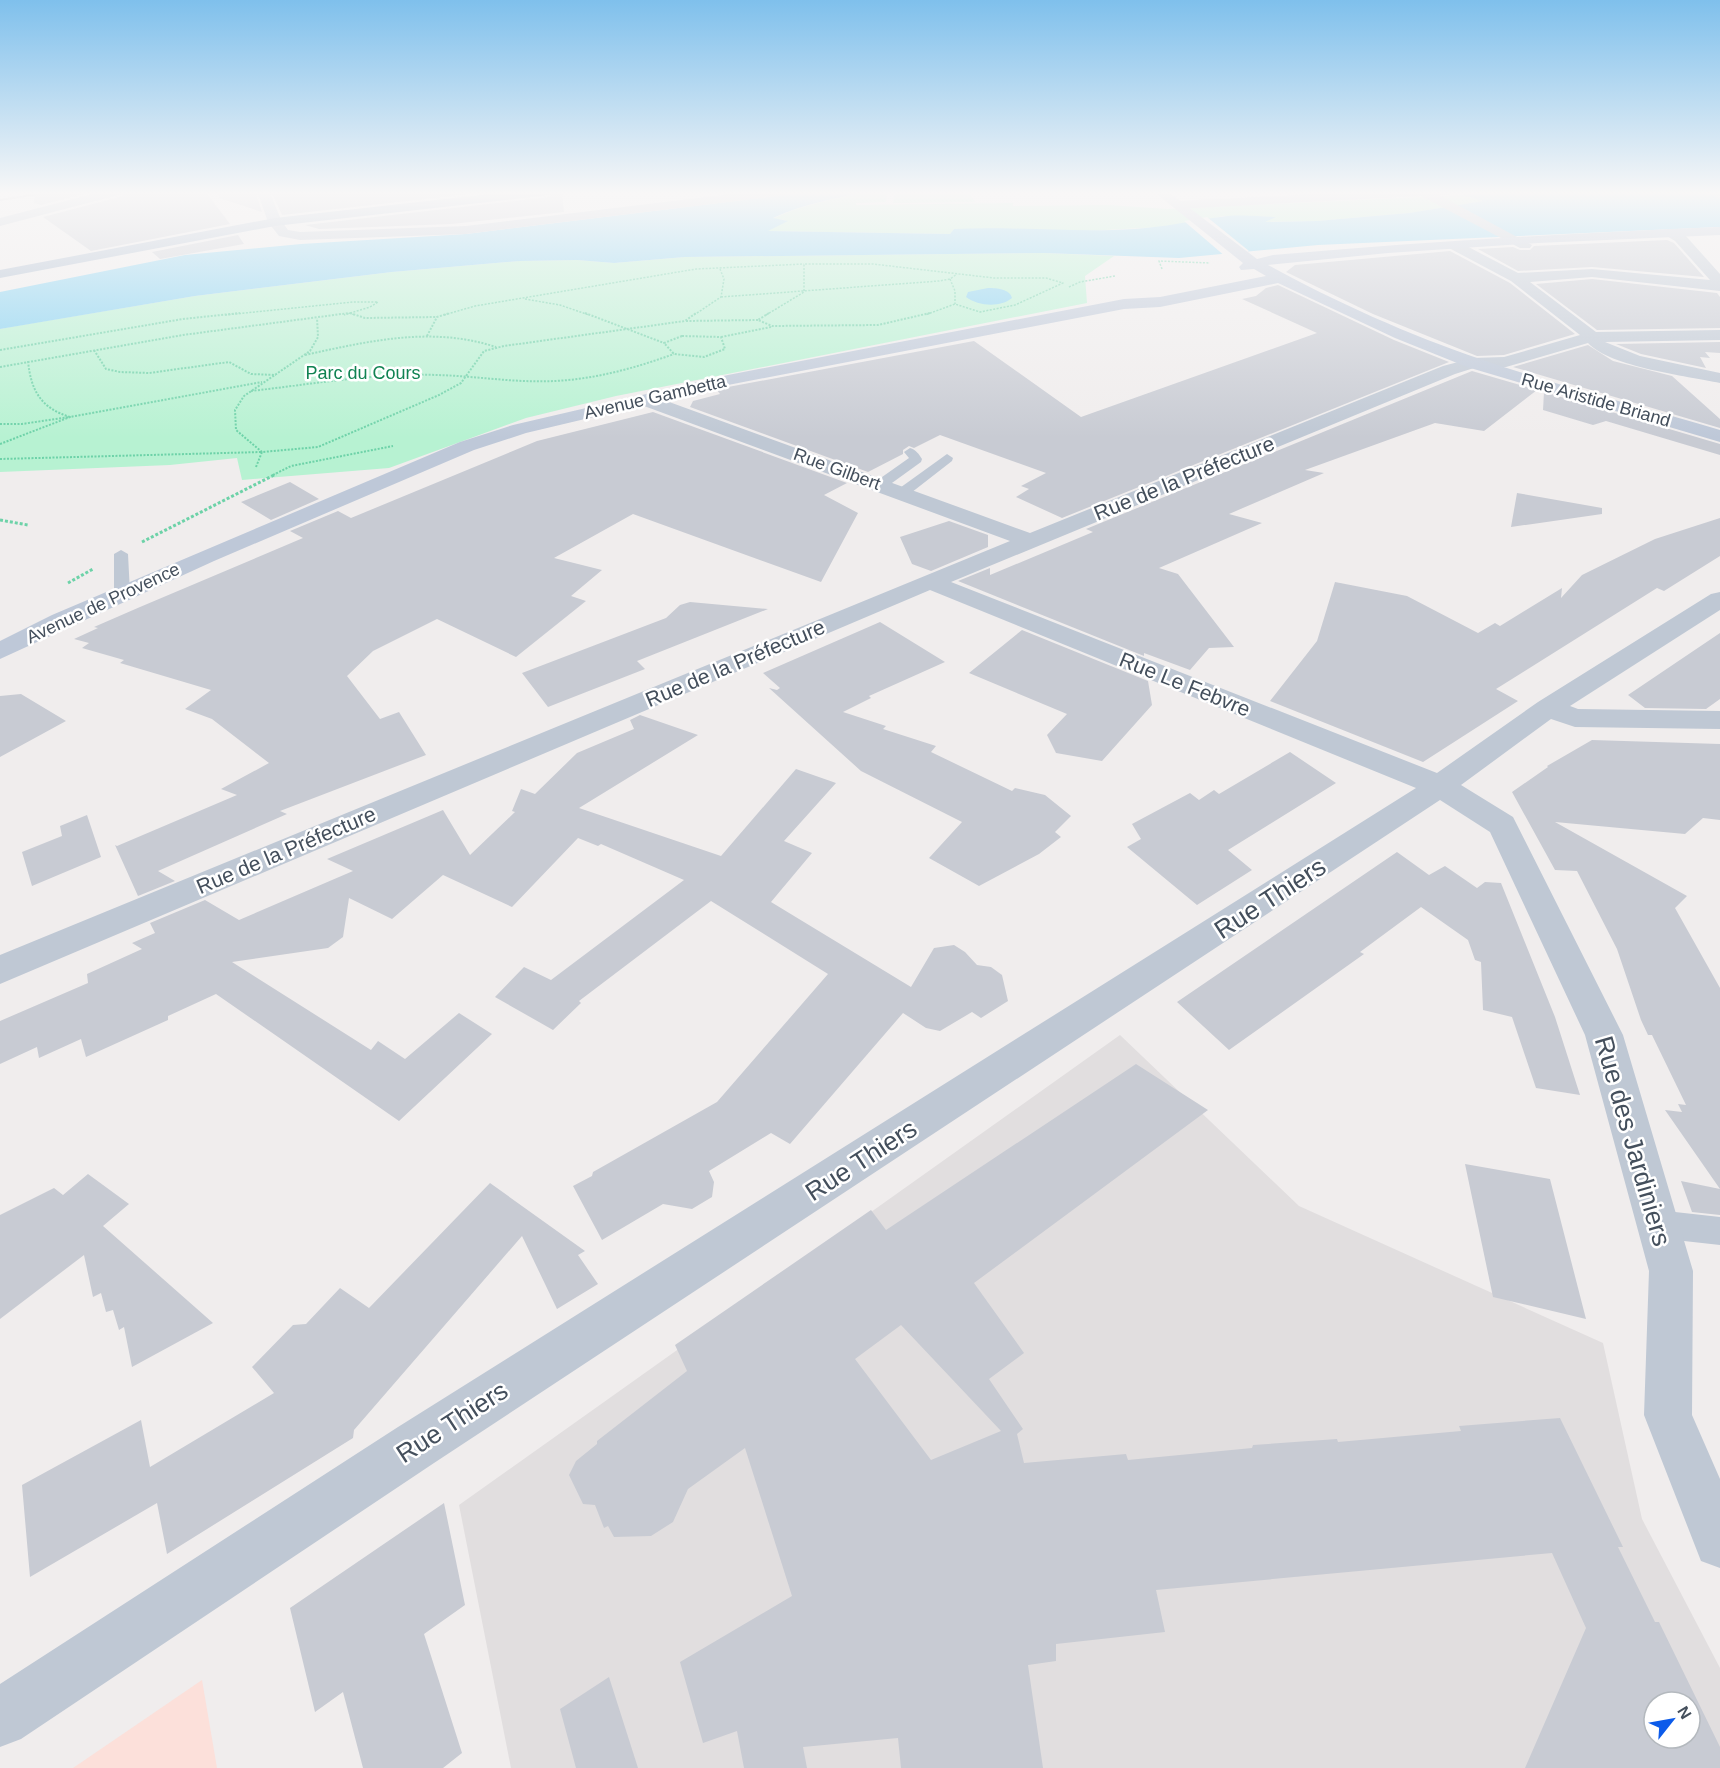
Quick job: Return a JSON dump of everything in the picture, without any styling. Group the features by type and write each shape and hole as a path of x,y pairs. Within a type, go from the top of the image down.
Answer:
{"street":[{"name":"Avenue Gambetta","path":"1124,304 1227,274"},
{"name":"Rue Aristide Briand","path":"1271,274 1447,354 1580,399 1652,420 1720,436"},
{"path":"1508,274 1516,278 1583,339 1635,360 1720,378"},
{"path":"1516,278 1584,274"},
{"path":"1597,274 1720,285"},
{"name":"Avenue Gambetta","path":"206,556 467,446 520,429 728,380 1124,304 1161,302 1285,281"},
{"name":"Rue de la Préfecture","path":"0,970 930,582 1449,370 1473,363 1506,362 1583,339 1720,335"},
{"name":"Rue Gilbert","path":"643,399 1031,541"},
{"name":"Avenue de Provence","path":"0,651 122,592 206,556"},
{"name":"Rue Le Febvre","path":"930,582 1440,786"},
{"name":"Rue Thiers","path":"0,1718 416,1445 1342,852 1440,786 1548,708 1720,599"},
{"path":"1548,708 1575,718 1720,720"},
{"name":"Rue des Jardiniers","path":"1440,786 1502,825 1604,1035 1671,1271 1668,1415 1720,1542"}],"lane":[{"path":"880,485 916,459 910,452"},
{"path":"902,493 947,458"},
{"path":"122,554 122,592"},
{"path":"1657,1224 1720,1231"}],"path":[{"path":"348,313 366,318 437,317 475,306 672,274"},
{"path":"721,297 724,279 722,274"},
{"path":"804,274 804,292"},
{"path":"953,274 1046,278 1072,285"},
{"path":"685,321 721,297 950,279 957,274"},
{"path":"950,279 955,291 955,304"},
{"path":"664,343 682,336 721,337 772,326 878,325 925,315 955,304 980,312 1016,305 1064,283"},
{"path":"758,320 804,292"},
{"path":"519,299 543,300 577,310 624,330 664,343 675,354"},
{"path":"0,350 183,319 353,302 378,303 348,313 183,335 0,367"},
{"path":"427,336 437,317"},
{"path":"262,452 236,430 235,410 244,396 310,351 318,337 317,318"},
{"path":"0,459 262,452 318,447 439,395 461,383 484,351 685,321 758,320 772,326"},
{"path":"305,355 352,345 427,336 480,340 497,348"},
{"path":"251,391 380,376 466,376 516,381 592,377 628,370 675,354 704,357 725,349 721,337"},
{"path":"94,350 106,369 115,372 137,373 229,362 237,370 245,373 276,375"},
{"path":"28,361 32,388 37,398 57,414 70,417"},
{"path":"0,424 22,424 70,417 262,382"},
{"path":"0,444 70,417"},
{"path":"256,467 262,452"},
{"path":"0,520 28,525"}],"shaded area":[{"path":"1120,1035 1299,1206 1603,1343 1642,1519 1720,1668 1720,1768 511,1768 459,1505"},
{"path":"202,1680 217,1768 73,1768"}],"green space":[{"name":"Parc du Cours","path":"380,274 1089,274 1085,276 1087,303 616,396 526,418 389,468 242,480 237,458 170,465 0,472 0,329 195,296"}],"water":[{"path":"92,274 380,274 195,296 0,329 0,292"},
{"path":"988,288 1006,291 1012,298 989,305 966,297 968,292"}],"building":[{"path":"1289,274 1492,274 1510,283 1575,334 1504,355 1477,356 1373,314"},
{"path":"1665,274 1701,274 1704,277"},
{"path":"1592,279 1717,293 1720,297 1720,328 1597,330 1536,284"},
{"path":"1278,285 1394,340 1449,362 1062,518 1016,497 1029,489 1021,486 1046,473 940,435 914,448 909,446 903,450 903,454 868,472 690,407 693,401 720,394 717,390 728,387 974,341 1081,417 1317,333 1242,299 1256,296 1266,288"},
{"path":"1720,342 1720,353 1705,352 1710,358 1700,357 1706,368 1641,354 1616,344"},
{"path":"1588,345 1613,361 1672,376 1720,419 1720,428 1513,367"},
{"path":"1472,371 1537,390 1484,431 1435,423 1305,470 1324,473 1229,514 1262,523 1159,568 1178,574 1234,647 1209,648 1190,670 1144,653 1144,656 958,581 990,568 990,575 1093,532 1086,529"},
{"path":"1544,392 1720,444 1720,455 1606,421 1593,425 1543,410"},
{"path":"653,412 847,483 824,495 858,513 821,582 633,514 554,558 602,570 571,596 586,601 516,657 437,619 373,651 347,676 380,719 399,712 426,755 280,811 287,814 158,871 175,881 138,896 115,845 237,795 221,789 269,763 212,719 185,709 211,690 120,663 124,660 82,648 89,643 74,639 98,628 94,627 303,538 290,531 338,511 351,518 537,441"},
{"path":"290,482 319,499 271,520 241,502"},
{"path":"1517,493 1602,508 1602,514 1511,527"},
{"path":"1720,518 1720,556 1664,591 1657,588 1496,689 1518,701 1423,762 1270,701 1317,641 1335,582 1407,596 1478,633 1495,623 1500,626 1562,588 1561,598 1582,575 1655,539"},
{"path":"949,521 988,535 988,547 931,571 912,564 900,537"},
{"path":"690,602 768,609 637,661 645,669 548,707 522,673 666,618 680,605"},
{"path":"880,622 945,662 869,696 871,698 843,712 886,726 883,729 936,746 931,752 1012,791 1015,788 1045,795 1071,816 1055,832 1061,837 1039,854 979,886 929,858 962,822 861,771 769,688 777,690 780,688 763,673"},
{"path":"1022,630 1148,681 1152,705 1102,761 1056,753 1047,735 1067,714 969,673"},
{"path":"1720,633 1720,699 1706,709 1645,708 1628,695"},
{"path":"21,694 66,721 0,757 0,696"},
{"path":"640,715 698,735 579,808 721,856 796,769 836,783 784,841 812,853 771,902 911,987 934,948 954,945 965,952 977,965 991,967 1002,975 1008,1001 981,1018 972,1012 940,1031 926,1028 903,1013 790,1144 771,1133 709,1171 714,1182 712,1197 692,1209 663,1204 602,1240 573,1186 592,1176 593,1172 717,1102 828,974 711,901 579,1001 581,1003 553,1030 495,997 524,967 551,980 684,880 601,844 598,846 578,838 512,907 443,875 392,919 349,898 343,937 328,948 232,962 371,1050 378,1041 405,1059 459,1013 492,1034 399,1121 216,994 168,1016 168,1020 86,1057 81,1039 39,1058 37,1047 0,1064 0,1021 88,983 87,974 142,949 132,943 155,933 150,923 205,900 239,920 353,871 327,859 443,810 470,855 515,812 512,811 521,789 535,794 577,753 634,729 630,720"},
{"path":"1592,740 1720,744 1720,820 1703,818 1685,834 1555,822 1687,896 1675,908 1720,988 1720,1189 1665,1110 1682,1112 1678,1104 1686,1105 1652,1035 1648,1035 1641,1020 1617,949 1577,871 1555,870 1512,792 1547,766"},
{"path":"1290,752 1336,783 1228,850 1252,870 1197,905 1127,847 1141,839 1132,824 1190,793 1199,800 1214,790 1219,794"},
{"path":"87,815 101,857 32,886 22,852 62,836 60,826"},
{"path":"1397,852 1429,875 1445,866 1477,888 1485,882 1501,883 1555,1017 1580,1095 1536,1088 1512,1017 1483,1010 1481,962 1475,960 1468,940 1421,907 1360,952 1364,954 1229,1050 1177,1002"},
{"path":"1136,1064 1208,1110 974,1283 1024,1353 989,1379 1023,1429 1017,1434 1024,1463 1126,1454 1128,1460 1252,1448 1253,1445 1337,1439 1338,1442 1461,1431 1459,1426 1560,1418 1623,1547 1618,1547 1655,1622 1659,1622 1692,1690 1642,1690 1642,1750 1702,1750 1702,1710 1720,1747 1720,1768 1525,1768 1586,1628 1552,1553 1156,1590 1165,1632 1056,1644 1056,1661 1028,1665 1043,1768 901,1768 898,1738 803,1747 807,1768 744,1768 737,1731 703,1743 680,1662 792,1596 745,1448 688,1489 673,1522 651,1536 614,1537 608,1526 604,1528 595,1505 583,1504 569,1475 576,1461 597,1444 597,1441 687,1371 675,1345 871,1210 886,1230","holes":["901,1325 1001,1431 931,1460 855,1359"]},
{"path":"1465,1164 1550,1179 1586,1319 1493,1297"},
{"path":"88,1174 129,1204 103,1226 213,1323 132,1367 124,1327 119,1330 113,1310 106,1312 101,1293 93,1297 84,1255 0,1319 0,1215 54,1188 63,1195"},
{"path":"1681,1181 1720,1189 1720,1215 1692,1212"},
{"path":"490,1183 585,1251 578,1255 598,1284 557,1309 522,1236 354,1430 353,1438 167,1554 157,1503 30,1577 22,1485 141,1420 150,1467 274,1393 252,1367 293,1325 306,1324 340,1288 369,1308"},
{"path":"444,1503 465,1605 424,1634 462,1753 443,1768 363,1768 343,1692 315,1712 290,1608"},
{"path":"609,1677 638,1768 576,1768 560,1709"}]}
